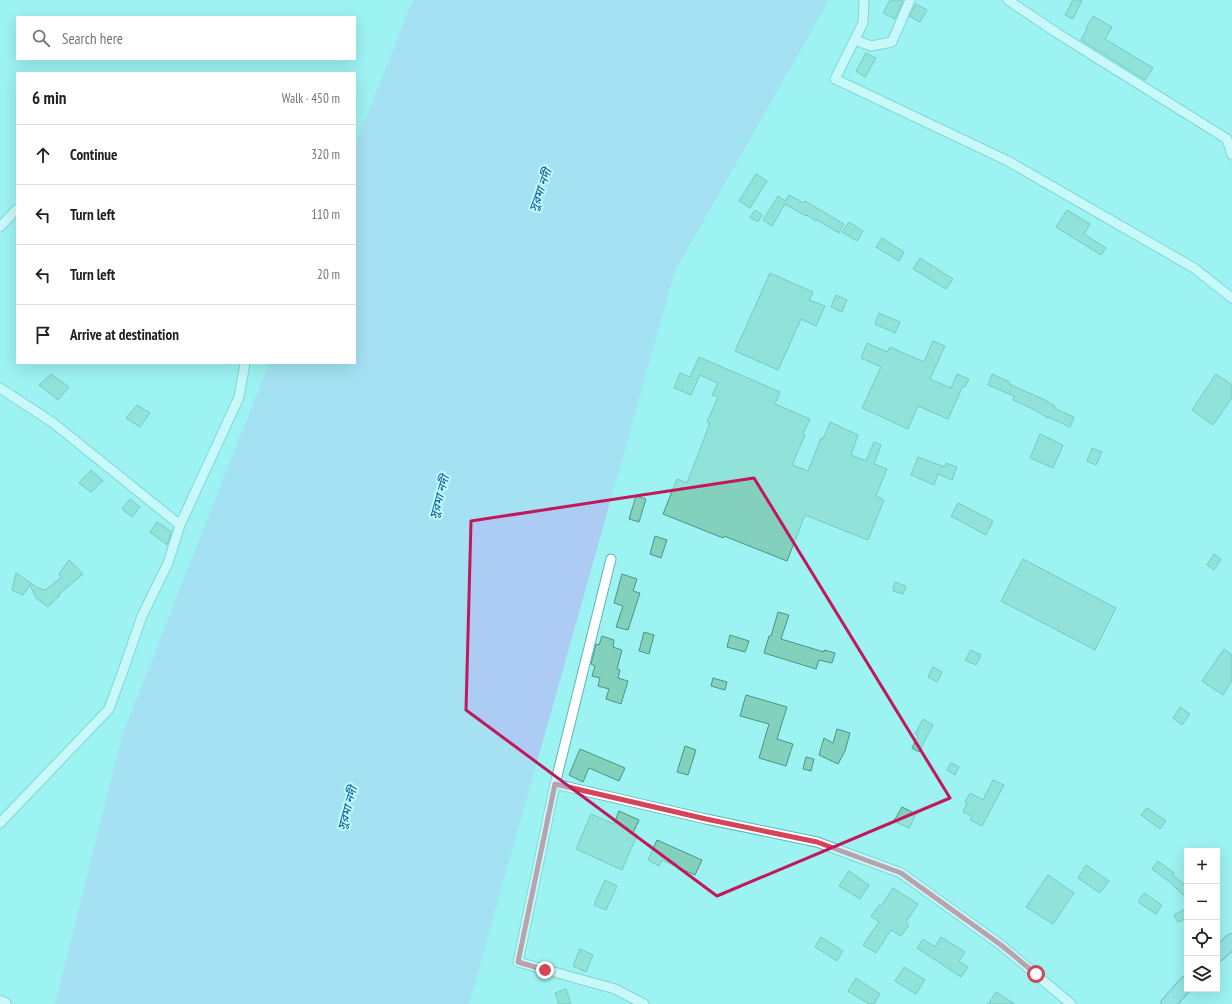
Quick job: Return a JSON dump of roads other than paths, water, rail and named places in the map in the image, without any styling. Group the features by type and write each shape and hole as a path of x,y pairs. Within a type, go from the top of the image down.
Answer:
{"main road":[{"path":"1220,952 1232,941"},
{"path":"1168,1004 1184,985"},
{"path":"0,1002 5,1004"}],"street":[{"path":"864,0 863,23 835,79 1008,161 1194,268 1232,298"},
{"path":"855,40 871,46 892,42 910,0"},
{"path":"1008,0 1057,33 1227,139 1232,155"},
{"path":"0,227 16,210"},
{"path":"0,823 108,709 142,616 168,563 180,525 239,397 245,364"},
{"path":"0,388 52,422 180,525"},
{"path":"611,559 555,784 518,962 614,989 644,1004"},
{"path":"555,784 706,819 817,842 901,873 1001,945 1071,1004"}],"water":[{"name":"সুরমা নদী","path":"414,0 829,0 675,271 469,1004 55,1004 123,733 269,364 356,364 356,143 408,11"}]}
